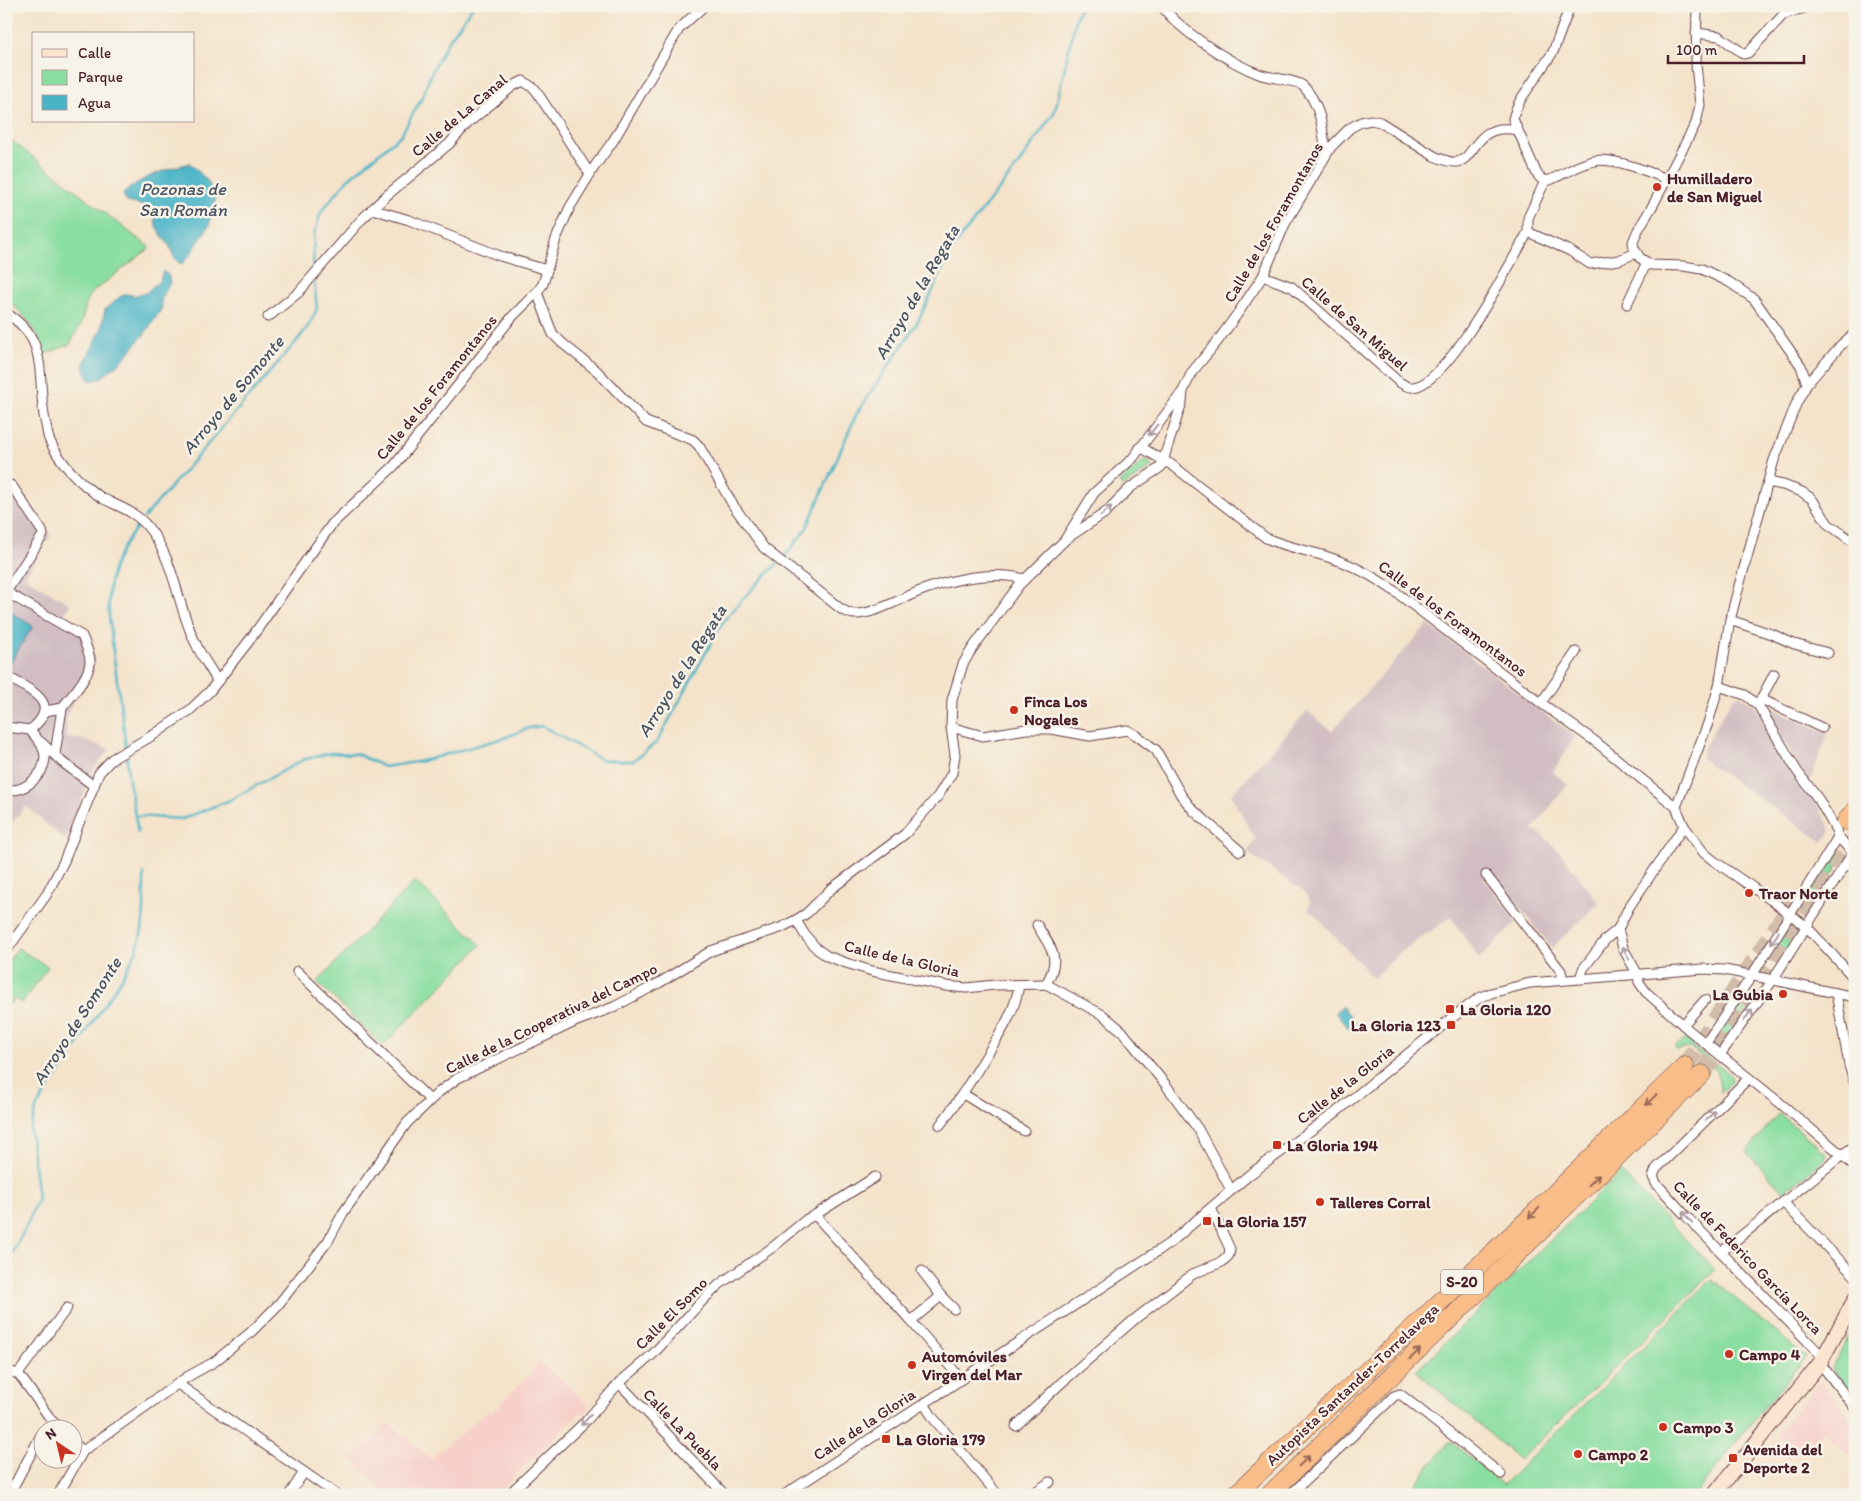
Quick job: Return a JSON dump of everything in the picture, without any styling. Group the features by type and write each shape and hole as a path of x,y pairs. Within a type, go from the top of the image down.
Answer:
{"highway":[{"name":"Autopista Santander-Torrelavega","path":"1235,1495 1524,1223 1686,1066"},
{"name":"Autopista Santander-Torrelavega","path":"1269,1495 1702,1074"}],"main road":[{"path":"1714,1495 1822,1360 1855,1299"}],"street":[{"name":"Calle de los Foramontanos","path":"6,951 46,894 64,861 99,772 117,756 155,734 190,710 220,680 327,530 347,508 394,466 512,316 543,284 556,239 570,207 590,174 614,141 679,29 704,6"},
{"path":"1162,6 1174,21 1188,32 1241,66 1260,75 1302,84 1312,96 1322,121 1326,154"},
{"path":"1570,6 1553,52 1516,109 1513,119 1539,178 1545,181 1550,180 1586,164 1601,160 1635,168 1667,179"},
{"path":"1697,6 1696,64 1700,105 1696,124 1638,230 1634,242 1636,254 1651,265 1683,266 1702,269 1729,282 1754,299 1800,366 1807,384"},
{"path":"1696,33 1719,36 1744,54 1748,53 1784,14 1811,6"},
{"name":"Calle de La Canal","path":"268,317 298,293 372,209 386,196 449,144 468,123 513,86 523,81 535,89 590,174"},
{"name":"Calle de los Foramontanos","path":"1066,539 1094,493 1133,458 1183,391 1192,372 1217,342 1263,276 1284,224 1326,154 1350,128 1361,122 1371,120 1380,122 1434,156 1443,160 1457,162 1462,160 1476,142 1486,134 1507,128 1517,130"},
{"name":"Calle de San Miguel","path":"1263,276 1292,286 1399,382 1414,388 1431,378 1446,363 1484,308 1528,232 1528,218 1545,181"},
{"path":"372,209 409,220 500,256 547,270"},
{"path":"1528,232 1570,251 1590,264 1619,260 1636,254"},
{"path":"1626,304 1646,262"},
{"path":"537,292 553,334 597,371 646,422 693,440 699,446 743,521 764,548 841,609 856,614 871,611 924,589 978,577 1003,576 1025,579"},
{"path":"6,313 24,328 36,344 49,439 60,457 83,483 101,497 134,514 147,525 159,542 167,561 195,644 215,677 220,680"},
{"path":"1676,807 1708,723 1718,686 1730,620 1774,460 1790,419 1807,384 1841,345 1855,333"},
{"name":"Calle de los Foramontanos","path":"796,920 807,913 831,889 905,834 938,796 952,773 954,763 955,755 951,727 952,700 962,664 991,621 1025,579 1066,539 1105,513 1130,488 1161,467 1182,402 1183,391"},
{"name":"Calle de los Foramontanos","path":"1140,447 1172,465 1266,538 1280,544 1333,558 1368,572 1541,703 1596,742 1676,807 1684,826 1714,862 1806,927 1855,979"},
{"path":"1768,482 1795,490 1812,499 1828,524 1855,543"},
{"path":"6,483 12,486 43,535 6,592 82,636 90,663 85,676 62,708 54,754"},
{"path":"1730,620 1794,644 1828,653"},
{"path":"1541,703 1576,652"},
{"path":"1760,702 1774,674"},
{"path":"6,676 37,694 44,702 45,711 43,718 30,730"},
{"path":"1718,686 1822,728"},
{"path":"1720,1055 1772,981 1853,854 1838,837 1836,830 1818,800 1797,770 1760,702"},
{"path":"45,711 62,708"},
{"path":"6,727 30,730 54,754 94,786"},
{"path":"951,727 983,736 1026,728 1051,729 1090,736 1127,730 1136,734 1156,750 1181,795 1193,810 1240,851"},
{"path":"6,790 18,790 27,786 34,779 45,760 41,742"},
{"path":"1580,979 1583,969 1606,939 1618,929 1632,901 1684,826"},
{"path":"1706,1043 1751,976 1838,837"},
{"path":"1846,864 1855,869"},
{"path":"1486,875 1560,971 1563,980"},
{"name":"Calle de la Gloria","path":"796,920 805,935 817,949 827,956 872,970 946,986 966,988 1046,984"},
{"name":"Calle de la Cooperativa del Campo","path":"83,1451 187,1377 214,1362 251,1332 278,1305 328,1241 342,1213 407,1123 429,1099 458,1078 577,1021 614,1007 659,983 711,951 780,928 796,920"},
{"path":"1037,925 1052,950 1055,960 1055,966 1046,984 1102,1015 1122,1031 1166,1085 1198,1129 1231,1190"},
{"path":"1618,929 1623,948 1638,975 1639,982 1646,992 1683,1025 1855,1166"},
{"name":"Calle de la Gloria","path":"784,1495 1152,1256 1188,1228 1231,1190 1341,1109 1453,1017 1479,998 1491,992 1517,985 1563,980 1703,969 1725,970 1855,997"},
{"path":"297,971 429,1099"},
{"path":"940,1124 964,1094 1001,1033 1012,1010 1019,985"},
{"path":"1836,993 1849,1065 1855,1085"},
{"path":"1683,1025 1705,1000"},
{"name":"Calle de Federico García Lorca","path":"1749,1078 1656,1169 1654,1177 1656,1183 1822,1360 1855,1408"},
{"path":"964,1094 1024,1132"},
{"path":"1721,1252 1855,1145"},
{"name":"Calle El Somo","path":"508,1495 587,1420 619,1384 658,1349 720,1284 749,1266 807,1219 815,1216 875,1177"},
{"path":"1783,1202 1855,1276"},
{"path":"1016,1426 1060,1384 1135,1319 1193,1274 1222,1262 1229,1255 1230,1250 1211,1208"},
{"path":"815,1216 961,1379"},
{"path":"922,1271 941,1296 954,1309"},
{"path":"911,1321 941,1296"},
{"path":"18,1374 67,1308"},
{"path":"6,1370 18,1374 50,1418"},
{"path":"178,1384 337,1495"},
{"name":"Calle La Puebla","path":"619,1384 725,1495"},
{"path":"1290,1495 1385,1404 1394,1396 1400,1394 1501,1474"},
{"path":"924,1404 934,1419 998,1495"},
{"path":"58,1495 83,1451"},
{"path":"9,1495 32,1452"},
{"path":"289,1495 304,1472"},
{"path":"1030,1495 1050,1482"}],"shaded area":[{"path":"6,478 18,485 49,531 50,536 25,577 70,604 63,617 64,621 86,635 90,641 95,662 93,669 71,705 66,718 67,738 80,739 110,749 94,769 65,840 26,806 6,830"},
{"path":"1428,624 1575,737 1553,772 1568,784 1532,830 1541,834 1560,852 1599,903 1552,948 1490,871 1483,878 1516,923 1479,959 1451,917 1402,951 1373,978 1309,910 1310,901 1303,891 1247,852 1256,840 1231,795 1307,711 1332,731"},
{"path":"1736,696 1741,696 1754,705 1820,809 1831,831 1823,842 1702,759 1702,750 1732,699"},
{"path":"1766,705 1828,734 1809,783 1763,707"},
{"path":"538,1361 565,1383 590,1408 583,1415 580,1413 495,1495 388,1495 352,1459 388,1423 431,1459 488,1411 492,1413 527,1377"},
{"path":"1821,1381 1855,1423 1855,1449 1849,1455 1823,1433 1799,1453 1777,1433"}],"green space":[{"path":"6,136 150,248 89,296 80,326 69,345 45,354 39,338 30,324 6,299"},
{"path":"1146,459 1152,467 1126,485 1122,486 1119,483"},
{"path":"1833,852 1840,854 1841,860 1811,909 1806,913 1801,912 1799,907"},
{"path":"415,881 481,945 383,1046 317,982"},
{"path":"1789,925 1794,927 1797,933 1783,957 1772,950"},
{"path":"18,948 48,967 22,1003 14,999 6,1009 6,964"},
{"path":"1744,994 1758,996 1722,1045 1716,1044 1714,1038"},
{"path":"1684,1040 1696,1044 1693,1047 1731,1075 1732,1082 1721,1093 1717,1071 1691,1048 1678,1051 1674,1047"},
{"path":"1779,1113 1827,1155 1825,1159 1784,1192 1746,1152"},
{"path":"1621,1172 1715,1270 1520,1460 1416,1371"},
{"path":"1712,1279 1806,1357 1695,1495 1406,1495 1450,1441 1503,1485"},
{"path":"1855,1326 1855,1398 1831,1368"}],"water":[{"name":"Pozonas de San Román","path":"190,163 207,180 216,197 209,226 189,257 183,263 179,263 156,226 154,211 150,207 126,202 123,194 146,178"},
{"path":"163,271 169,276 170,283 161,300 162,308 146,332 121,362 101,378 89,380 84,363 101,330 105,309 121,296 127,294 136,296 146,293 160,280"},
{"path":"6,609 33,626 9,665 6,663"},
{"path":"1342,1006 1358,1025 1351,1031 1335,1012"}],"waterway":[{"name":"Arroyo de Somonte","path":"313,271 314,235 321,212 348,179 401,135 423,96 431,74 447,43 473,6"},
{"name":"Arroyo de la Regata","path":"782,560 806,529 857,413 917,323 954,246 1018,165 1055,111 1076,17 1081,6"},
{"name":"Arroyo de Somonte","path":"144,518 309,325 317,309 314,279"},
{"name":"Arroyo de Somonte","path":"126,748 110,627 109,596 110,583 117,559 141,522"},
{"name":"Arroyo de la Regata","path":"135,816 182,819 228,801 303,760 330,753 357,754 384,767 422,761 504,738 529,728 542,726 602,760 633,761 657,742 722,623 778,563"},
{"name":"Arroyo de Somonte","path":"127,753 128,775 138,833"},
{"name":"Arroyo de Somonte","path":"6,1264 25,1229 38,1199 30,1129 37,1106 122,978 137,950 144,911 144,873"}],"tunnel":[{"path":"1702,1074 1855,840"},
{"path":"1685,1066 1793,903"}],"place":[{"name":"Humilladero de San Miguel","path":"1657,187"},
{"name":"Finca Los Nogales","path":"1014,710"},
{"name":"Traor Norte","path":"1749,893"},
{"name":"La Gubia","path":"1783,994"},
{"name":"La Gloria 120","path":"1450,1009"},
{"name":"La Gloria 123","path":"1451,1025"},
{"name":"La Gloria 194","path":"1277,1145"},
{"name":"Talleres Corral","path":"1320,1202"},
{"name":"La Gloria 157","path":"1207,1221"},
{"name":"Campo 4","path":"1729,1354"},
{"name":"Automóviles Virgen del Mar","path":"912,1365"},
{"name":"Campo 3","path":"1663,1427"},
{"name":"La Gloria 179","path":"886,1439"},
{"name":"Campo 2","path":"1578,1454"},
{"name":"Avenida del Deporte 2","path":"1733,1458"}]}
